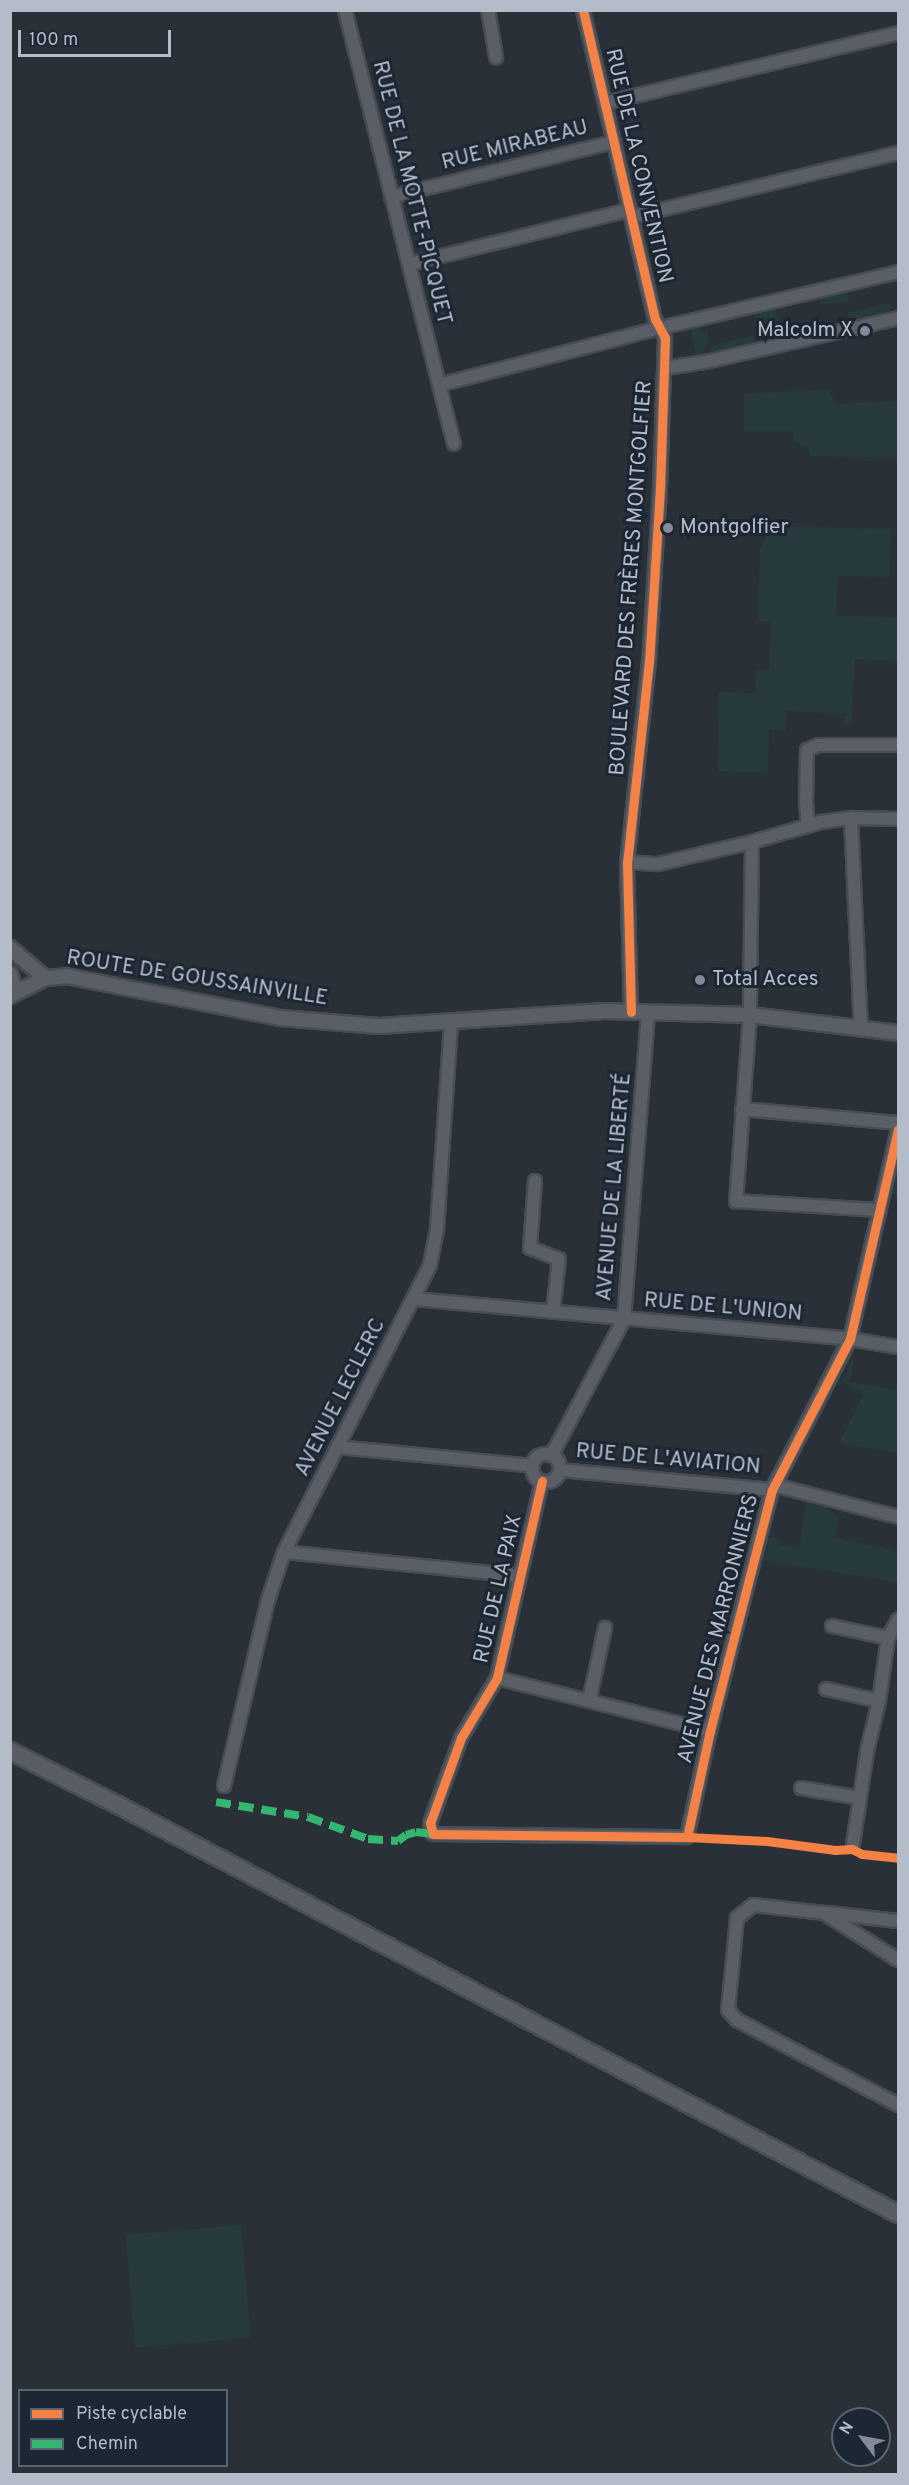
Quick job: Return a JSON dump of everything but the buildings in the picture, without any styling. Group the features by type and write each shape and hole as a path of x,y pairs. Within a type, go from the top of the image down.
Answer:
{"main road":[{"path":"10,1738 116,1803"},
{"path":"10,1751 116,1803 898,2214"}],"street":[{"name":"RUE DE LA MOTTE-PICQUET","path":"345,10 454,443"},
{"path":"488,10 496,57"},
{"name":"RUE DE LA CONVENTION","path":"584,10 655,319 665,338 665,368"},
{"path":"604,103 898,33"},
{"name":"RUE MIRABEAU","path":"391,197 614,142"},
{"path":"409,264 898,153"},
{"path":"439,385 660,328 898,272"},
{"path":"665,368 705,362 898,318"},
{"name":"BOULEVARD DES FRÈRES MONTGOLFIER","path":"631,1012 627,862 649,661 665,368"},
{"path":"808,825 807,750 819,745 898,745"},
{"path":"627,862 658,864 752,842 808,825 851,818 898,819"},
{"path":"851,818 861,1028"},
{"path":"752,842 750,1016 736,1201 880,1210"},
{"name":"ROUTE DE GOUSSAINVILLE","path":"10,948 45,978"},
{"name":"ROUTE DE GOUSSAINVILLE","path":"10,974 13,994 45,978 80,978 280,1018 379,1026 605,1011 750,1016 898,1033"},
{"name":"AVENUE DE LA LIBERTÉ","path":"550,1455 624,1319 648,1012"},
{"name":"AVENUE LECLERC","path":"224,1786 268,1600 284,1552 430,1265 437,1229 451,1021"},
{"path":"742,1109 898,1123"},
{"name":"AVENUE DES MARRONNIERS","path":"687,1837 710,1731 773,1487 850,1339 898,1129"},
{"path":"535,1182 530,1248 559,1259 553,1312"},
{"name":"RUE DE L'UNION","path":"414,1299 850,1339 898,1347"},
{"path":"337,1447 532,1466"},
{"path":"541,1455 550,1455 556,1459 560,1470 551,1481 542,1481 536,1477 532,1466 541,1455"},
{"name":"RUE DE L'AVIATION","path":"560,1470 773,1487 898,1517"},
{"name":"RUE DE LA PAIX","path":"542,1481 497,1678 461,1738 430,1823 433,1834 687,1837"},
{"path":"284,1552 520,1576"},
{"path":"853,1844 888,1638 898,1620"},
{"path":"832,1626 888,1638"},
{"path":"589,1701 605,1628"},
{"path":"497,1678 710,1731"},
{"path":"826,1689 879,1701"},
{"path":"801,1788 860,1798"},
{"path":"898,1921 753,1905 745,1909 737,1918 728,2010 737,2020 898,2105"},
{"path":"824,1913 898,1960"}],"green space":[{"path":"847,290 850,300 821,305 819,296"},
{"path":"889,303 890,311 849,320 848,312 859,312 859,310"},
{"path":"775,307 778,320 756,325 754,312"},
{"path":"704,323 706,323 709,345 704,346 706,354 696,356 690,327 699,324 701,332 706,331"},
{"path":"754,335 755,342 711,352 710,346"},
{"path":"828,389 836,404 898,401 898,458 810,456 808,446 794,442 794,431 744,431 744,394"},
{"path":"771,526 891,529 890,577 838,576 836,615 898,618 898,661 855,659 851,724 845,726 845,714 787,711 786,730 769,730 768,773 717,771 719,692 755,693 756,670 769,670 771,621 758,621 760,549"},
{"path":"898,1154 898,1195 891,1194"},
{"path":"854,1357 850,1382 898,1390 898,1453 839,1443 864,1394 841,1382"},
{"path":"811,1500 819,1502 839,1518 835,1538 898,1551 898,1582 765,1561 769,1537 777,1538 778,1545 799,1548 806,1503"},
{"path":"241,2225 251,2338 135,2348 125,2235"}],"marked path":[{"path":"216,1802 308,1817 368,1839 398,1841 416,1832 433,1834"}],"cycle path":[{"path":"583,10 655,319 665,338 660,488 649,661 627,862 631,1012"},
{"path":"687,1837 710,1731 772,1490 850,1339 898,1129"},
{"path":"542,1481 497,1678 461,1738 430,1823 433,1834 687,1837 767,1841 835,1850 852,1849 862,1854 898,1858"}],"place":[{"name":"Malcolm X","path":"865,331"},
{"name":"Montgolfier","path":"668,528"},
{"name":"Total Acces","path":"700,980"}]}
